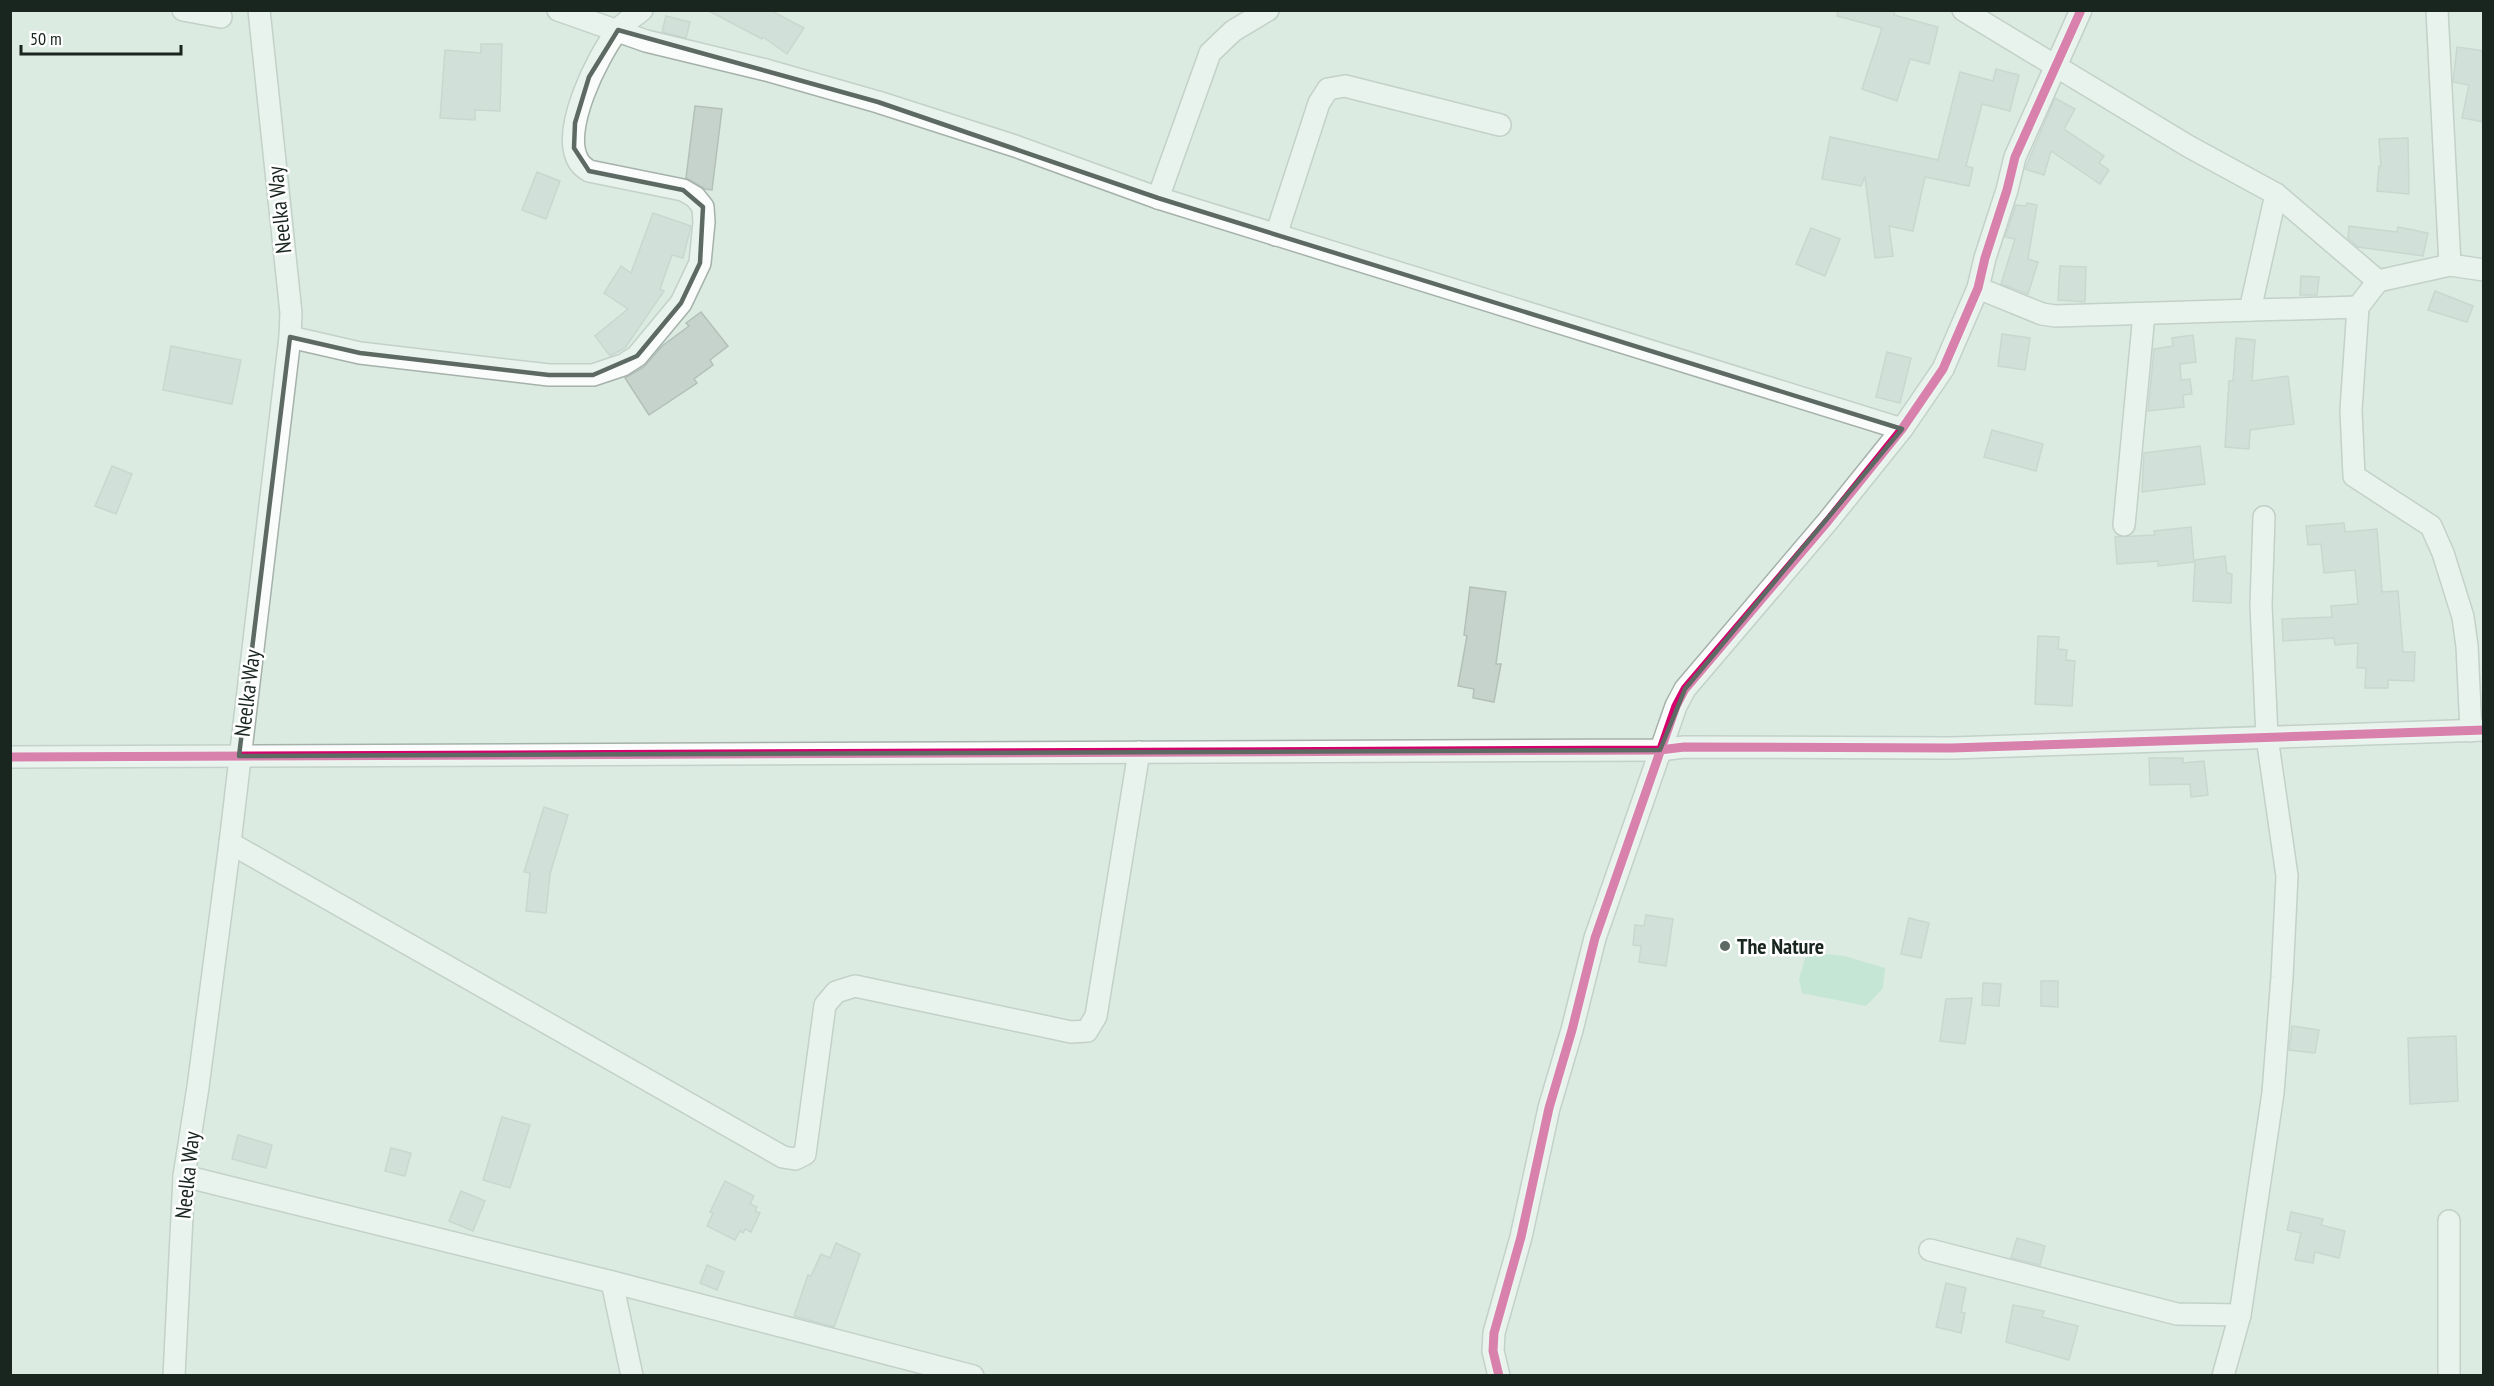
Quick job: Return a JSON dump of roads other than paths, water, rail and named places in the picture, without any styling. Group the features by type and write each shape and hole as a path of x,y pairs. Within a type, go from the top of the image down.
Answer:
{"street":[{"path":"183,10 221,17"},
{"name":"Neelka Way","path":"174,1376 184,1176 230,843 290,337 291,313 259,10"},
{"path":"558,10 646,41 766,70 878,102 1016,146 1158,198 1902,429"},
{"path":"290,337 360,353 549,375 594,375 623,365 637,356 681,303 700,263 704,222 703,207 695,197 683,190 589,171 579,162 574,148 575,123 589,77 618,30 642,10"},
{"path":"1158,198 1210,53 1233,31 1268,10"},
{"path":"1963,10 2055,68 2188,146 2276,194 2378,281"},
{"path":"1500,1376 1493,1351 1494,1333 1521,1237 1549,1108 1572,1030 1595,938 1660,750 1685,689 1902,429 1946,363 1978,288 1984,258 2007,190 2015,157 2081,10"},
{"path":"2436,10 2450,265"},
{"path":"1276,235 1319,103 1328,89 1345,86 1500,125"},
{"path":"2250,310 2276,194"},
{"path":"10,757 1660,750 1684,747 1952,748 2477,731 2463,617 2444,553 2431,526 2354,476 2351,410 2358,307 2378,281 2450,265 2484,270"},
{"path":"1978,288 2042,314 2055,316 2358,307"},
{"path":"2124,525 2144,314"},
{"path":"2223,1376 2240,1315 2273,1093 2283,966 2287,876 2267,737 2261,605 2265,517"},
{"path":"230,843 783,1157 795,1159 805,1154 825,1005 836,992 855,986 1071,1032 1087,1031 1096,1016 1139,752"},
{"path":"184,1176 612,1281 973,1376"},
{"path":"2449,1221 2449,1376"},
{"path":"1930,1250 2177,1314 2240,1315"},
{"path":"612,1281 632,1376"}],"place":[{"name":"The Nature","path":"1725,946"}]}
